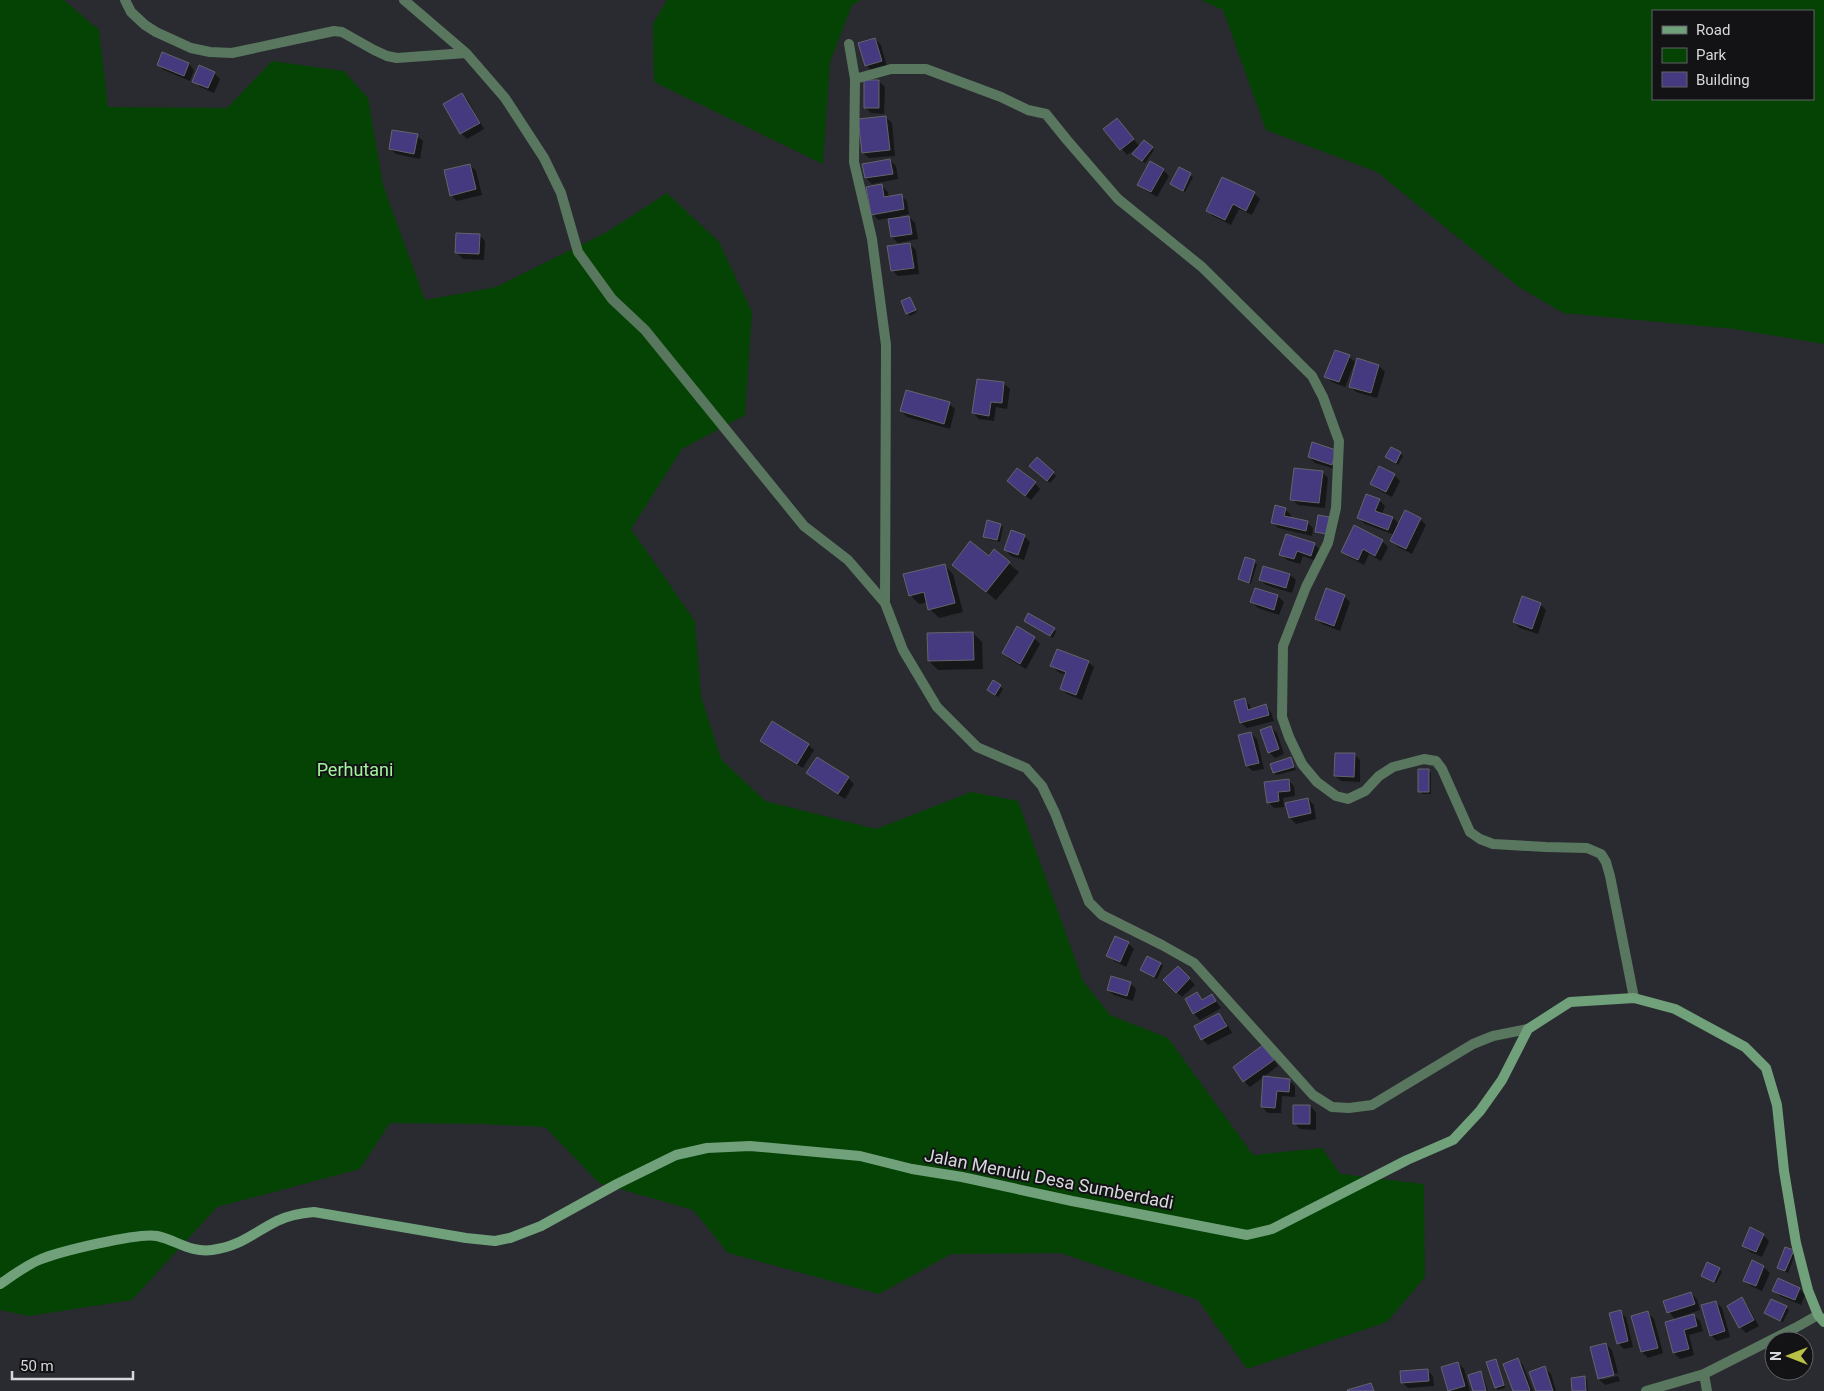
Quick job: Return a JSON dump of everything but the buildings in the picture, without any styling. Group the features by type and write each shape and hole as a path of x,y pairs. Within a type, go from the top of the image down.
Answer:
{"street":[{"path":"125,0 132,12 145,25 156,32 191,48 210,52 232,53 334,31 342,32 387,56 397,58 466,53"},
{"path":"404,0 466,53 505,98 544,158 561,193 578,252 612,299 645,330 804,526 848,560 885,603 903,650 937,707 977,747 1026,768 1042,786 1055,813 1089,902 1102,916 1194,963 1314,1095 1332,1107 1348,1108 1372,1105 1473,1044 1493,1036 1528,1029 1570,1002 1634,998 1675,1009 1745,1047 1766,1068 1777,1105 1784,1171 1796,1243 1808,1290 1821,1319 1796,1328 1704,1374 1646,1391"},
{"path":"849,44 855,80 854,162 872,239 886,345 885,603"},
{"path":"855,80 892,69 926,69 1001,97 1028,110 1046,114 1118,199 1202,266 1312,376 1323,397 1340,441 1336,508 1328,543 1306,587 1283,646 1282,717 1302,764 1317,782 1336,796 1348,798 1365,791 1379,776 1393,767 1424,759 1436,762 1442,769 1470,832 1480,839 1493,844 1587,848 1601,854 1606,862 1610,876 1634,998"},
{"name":"Jalan Menuiu Desa Sumberdadi","path":"0,1284 39,1260 76,1250 146,1236 157,1236 192,1249 209,1251 239,1243 277,1221 290,1216 314,1212 466,1238 495,1241 510,1238 542,1226 617,1184 676,1155 707,1148 750,1146 860,1156 912,1169 962,1177 1072,1201 1247,1235 1272,1229 1399,1164 1453,1140 1480,1111 1502,1080 1528,1029"},
{"path":"1704,1374 1707,1389"}],"green space":[{"name":"Perhutani","path":"0,0 64,0 99,30 108,107 227,108 272,61 344,71 368,98 383,185 425,300 496,287 607,232 667,193 719,242 752,312 745,415 682,449 631,529 695,621 701,696 721,759 765,801 876,829 971,792 1018,801 1083,981 1110,1015 1168,1038 1253,1155 1322,1148 1340,1174 1424,1184 1425,1277 1387,1322 1247,1369 1198,1300 1061,1253 951,1254 879,1294 728,1253 693,1210 599,1183 545,1127 390,1123 360,1169 217,1207 132,1300 29,1316 0,1310"},
{"path":"667,0 861,0 852,5 830,62 823,164 654,82 653,24"},
{"path":"1201,0 1824,0 1824,344 1734,329 1563,313 1519,287 1377,172 1266,130 1223,10"}]}
